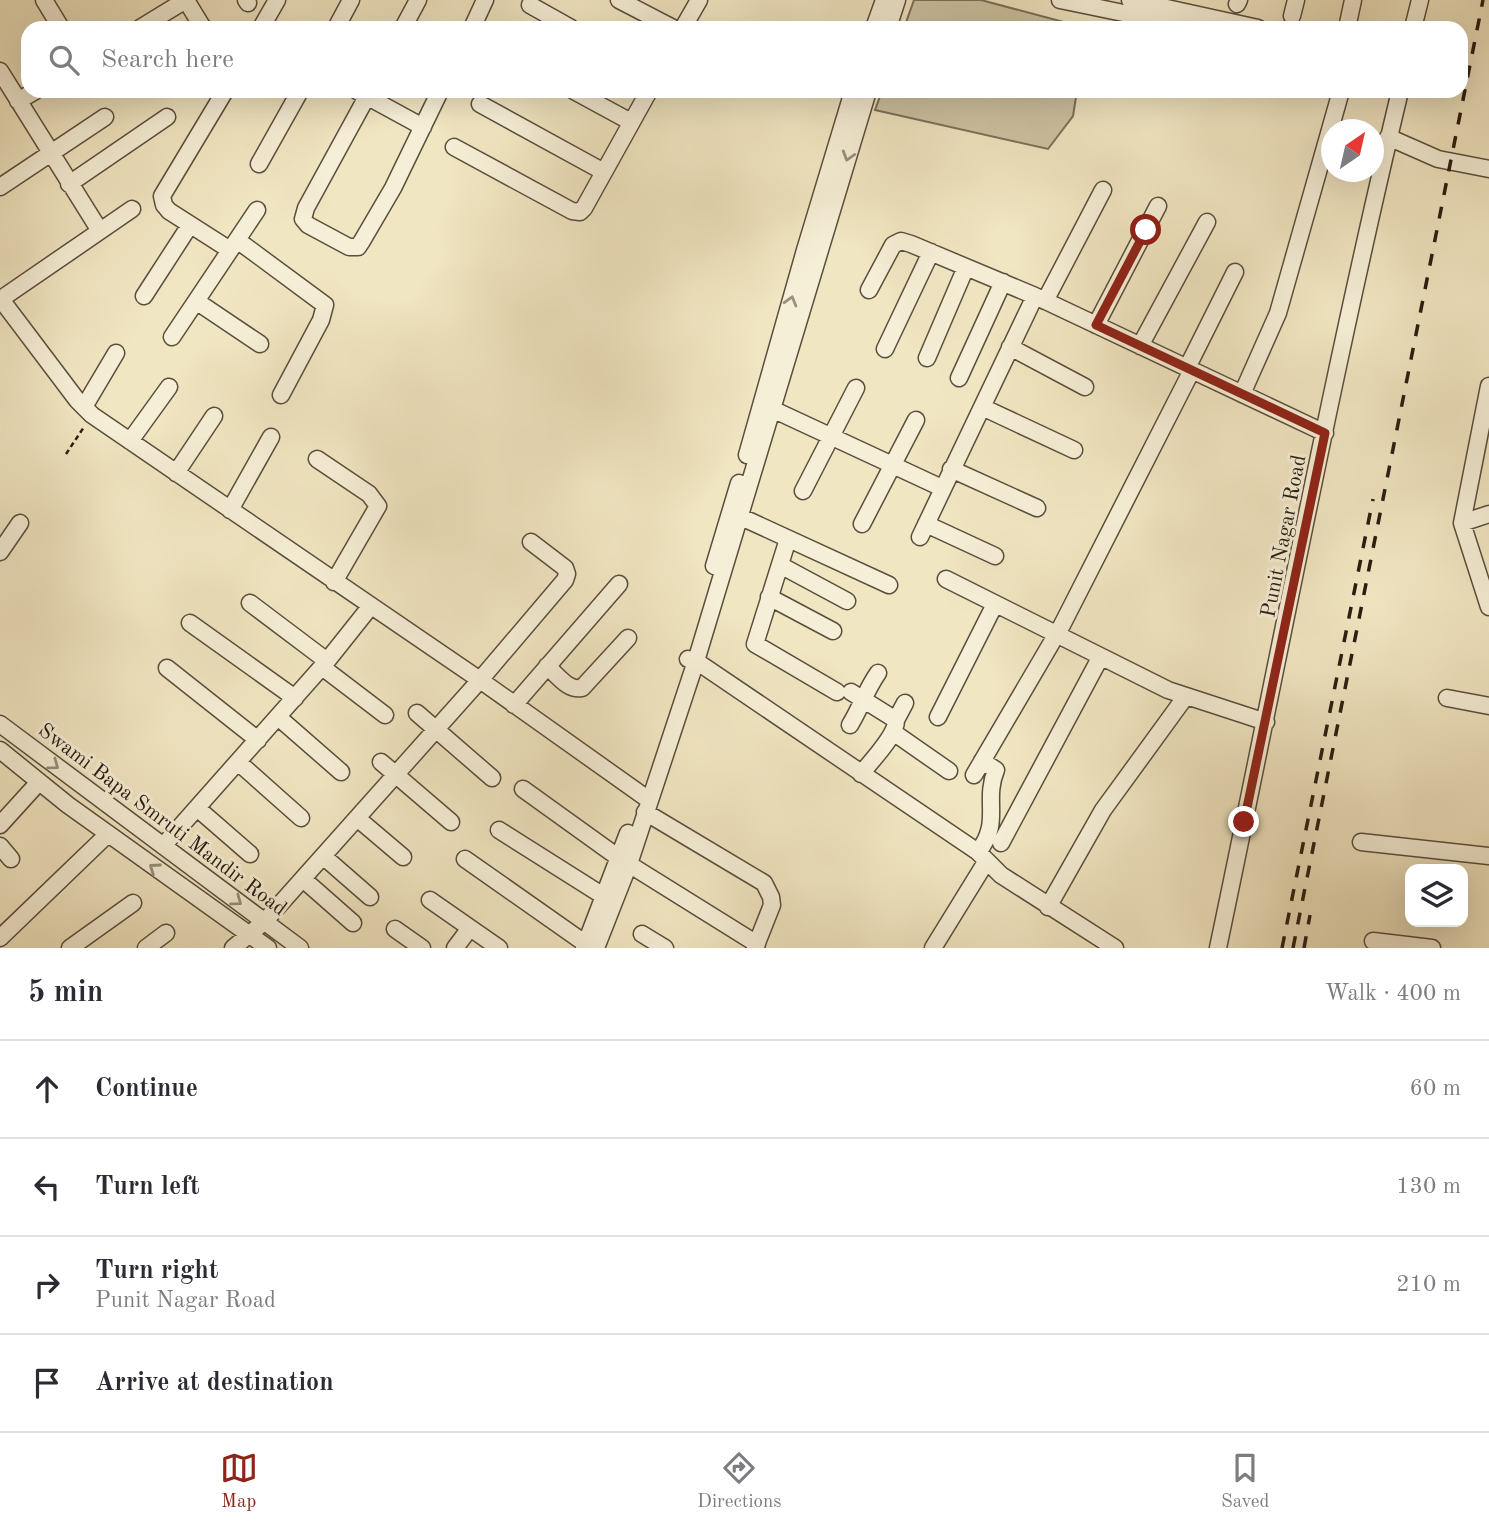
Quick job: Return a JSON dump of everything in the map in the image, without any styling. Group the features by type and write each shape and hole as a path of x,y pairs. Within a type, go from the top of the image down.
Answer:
{"street":[{"path":"44,0 57,21"},
{"path":"152,21 186,0 199,21"},
{"path":"265,21 276,0"},
{"path":"340,21 351,0"},
{"path":"407,21 418,0"},
{"path":"475,21 485,0"},
{"path":"619,0 660,21"},
{"path":"687,21 699,0"},
{"path":"876,21 884,0"},
{"path":"890,21 897,0"},
{"path":"1060,0 1217,21"},
{"path":"1130,0 1187,16"},
{"path":"1348,21 1353,0"},
{"path":"1415,21 1420,0"},
{"path":"530,5 559,21"},
{"path":"0,72 100,231"},
{"path":"18,101 23,98"},
{"path":"221,98 162,196 169,211 190,225 233,245 325,305 321,320 281,395"},
{"path":"259,164 296,98"},
{"path":"361,98 303,219 308,225 349,247 358,247 362,241 393,188 437,98"},
{"path":"373,98 423,127"},
{"path":"587,98 632,122"},
{"path":"454,147 572,211 580,212 645,98"},
{"path":"691,660 851,98"},
{"path":"589,947 645,802 741,517 867,98"},
{"path":"1242,394 1278,313 1339,98"},
{"name":"Punit Nagar Road","path":"1218,948 1359,265 1398,98"},
{"path":"480,104 604,172"},
{"path":"0,187 105,117"},
{"path":"69,184 167,117"},
{"path":"1388,137 1438,159 1489,169"},
{"path":"995,556 923,531 1010,348 1103,190"},
{"path":"1096,325 1158,206"},
{"path":"132,209 0,299 88,411 480,680 645,802 764,883 772,905 756,946 624,861 523,789"},
{"path":"172,337 257,210"},
{"path":"1140,346 1207,222"},
{"path":"144,296 190,225"},
{"path":"869,290 893,245 901,241 1003,282 1325,433"},
{"path":"885,349 931,252"},
{"path":"927,358 966,267"},
{"path":"933,948 982,857 992,822 991,783 996,770 978,768 1055,635 1190,369 1235,272"},
{"path":"959,378 1003,282"},
{"path":"196,301 260,344"},
{"path":"1010,348 1085,387"},
{"path":"88,411 116,353"},
{"path":"1489,386 1462,523 1489,607"},
{"path":"130,441 169,387"},
{"path":"803,491 856,388"},
{"path":"982,407 1074,450"},
{"path":"772,409 942,488"},
{"path":"176,473 214,416"},
{"path":"862,524 916,420"},
{"path":"230,510 271,438"},
{"path":"317,459 369,494 378,506 334,582"},
{"path":"951,469 1037,508"},
{"path":"1462,523 1489,514"},
{"path":"741,517 889,585"},
{"path":"0,552 20,523"},
{"path":"788,539 755,644 850,694 895,726 949,771"},
{"path":"233,948 250,936 303,879 565,580 565,568 531,542"},
{"path":"780,565 847,601"},
{"path":"946,579 1168,690 1266,722"},
{"path":"514,705 619,584"},
{"path":"769,597 833,631"},
{"path":"250,603 385,715"},
{"path":"938,717 995,604"},
{"path":"163,846 325,664 370,607"},
{"path":"190,623 295,698"},
{"path":"547,666 569,686 582,688 628,638"},
{"path":"990,829 1004,838 1100,658"},
{"path":"691,660 982,857 1001,876 1115,948"},
{"path":"167,668 258,740"},
{"path":"850,694 878,673"},
{"path":"850,694 859,711 850,725"},
{"path":"1048,907 1103,810 1186,696"},
{"path":"1447,698 1489,706"},
{"path":"861,774 895,726 905,703"},
{"path":"417,713 492,778"},
{"path":"278,717 341,772"},
{"name":"Swami Bapa Smruti Mandir Road","path":"0,724 300,948"},
{"path":"0,750 108,834 268,948"},
{"path":"238,762 301,818"},
{"path":"381,762 451,822"},
{"path":"0,825 40,782"},
{"path":"197,808 250,854"},
{"path":"358,818 403,857"},
{"path":"499,830 604,897"},
{"path":"0,938 108,834"},
{"path":"1361,842 1489,856"},
{"path":"0,846 11,859"},
{"path":"323,856 370,897"},
{"path":"466,859 589,947"},
{"path":"589,947 604,897 624,861"},
{"path":"303,879 353,923"},
{"path":"430,900 499,948"},
{"path":"70,948 133,903"},
{"path":"455,948 470,928"},
{"path":"395,929 422,948"},
{"path":"146,948 166,933"},
{"path":"642,934 665,948"},
{"path":"1373,941 1432,948"}],"path":[{"path":"66,454 88,411"}],"shaded area":[{"path":"914,0 981,0 1060,21 906,21"},
{"path":"879,98 1076,98 1073,116 1048,149 875,110"}],"railway":[{"path":"1468,75 1483,0"},
{"path":"1293,948 1463,98"},
{"path":"1282,948 1373,499"},
{"path":"1304,948 1310,915"}],"route":[{"path":"1146,230 1096,325 1325,433 1244,822"}]}
